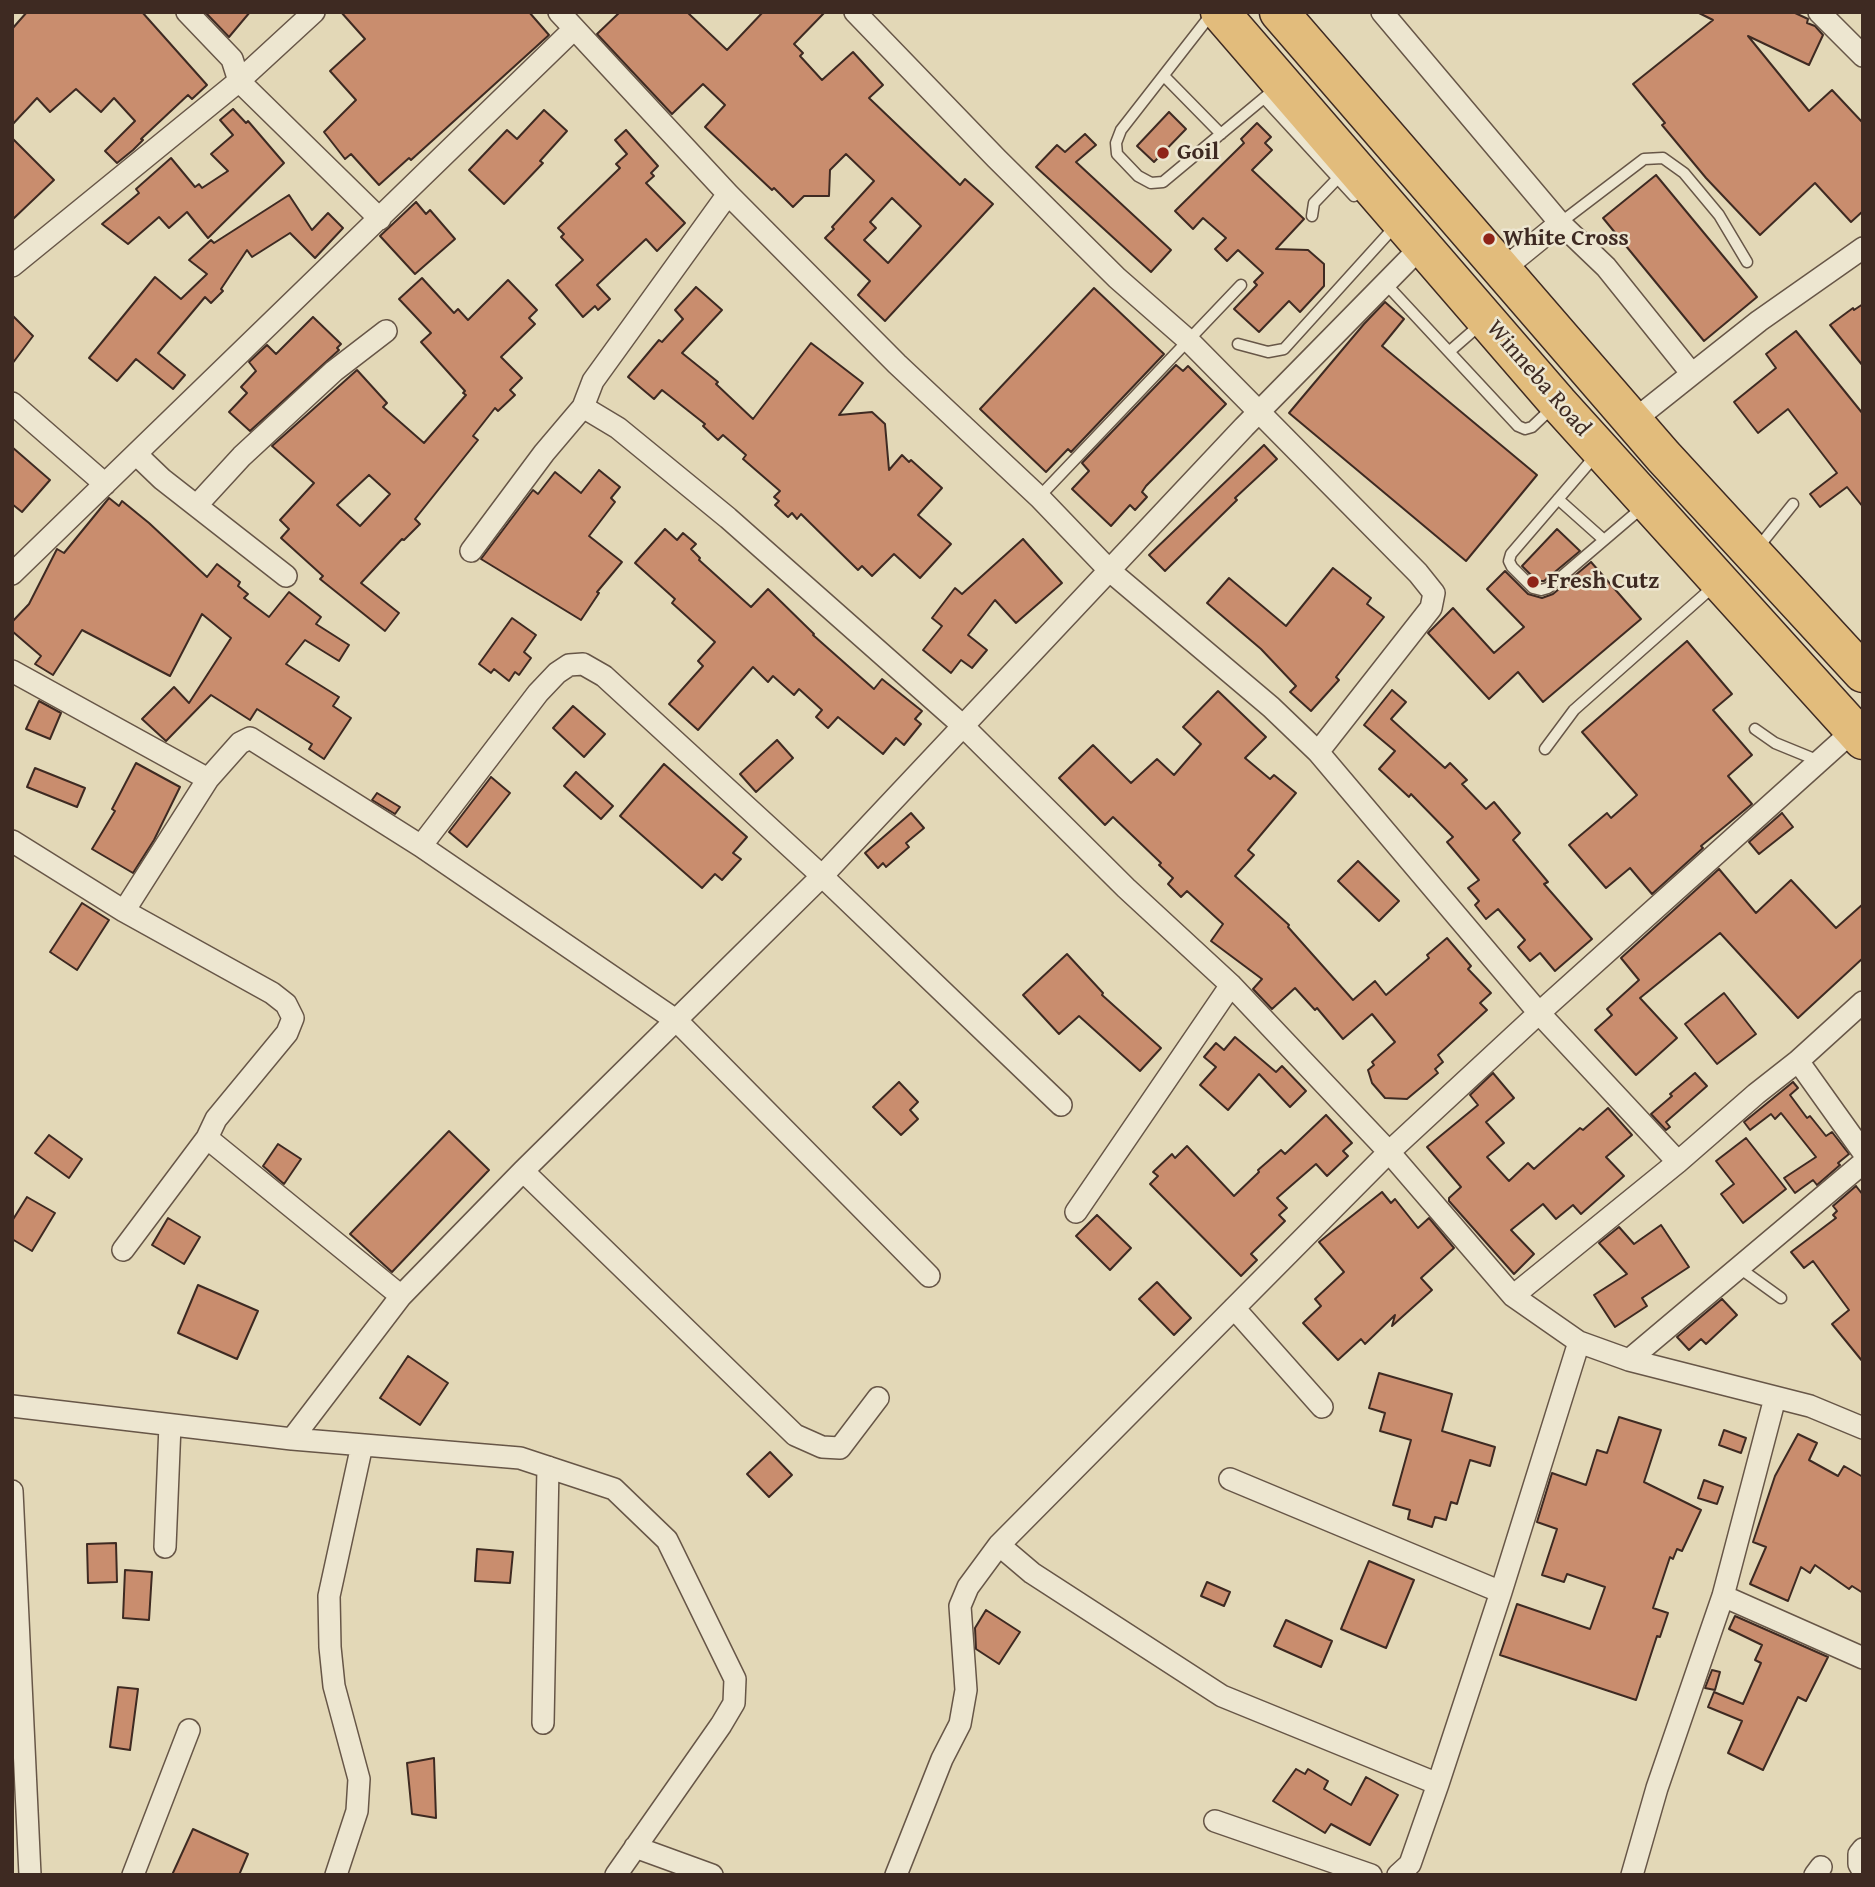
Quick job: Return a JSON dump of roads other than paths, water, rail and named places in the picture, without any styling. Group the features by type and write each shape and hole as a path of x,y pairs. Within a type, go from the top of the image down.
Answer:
{"highway":[{"name":"Winneba Road","path":"1220,12 1274,90 1404,246 1486,319 1647,503 1858,735"},
{"name":"Winneba Road","path":"1279,12 1633,421 1863,673"}],"street":[{"path":"187,12 232,59 239,80 380,219"},
{"path":"12,266 239,80 314,12"},
{"path":"559,12 728,194 897,364 1039,497 1110,571 1271,707 1318,752 1539,1013 1678,1162"},
{"path":"855,12 996,158 1108,268 1189,341 1418,573 1434,593 1431,608 1318,752"},
{"path":"1382,12 1560,223 1606,267 1692,374"},
{"path":"1819,12 1860,50"},
{"path":"12,574 137,456 574,29"},
{"path":"471,551 544,453 583,407 593,381 728,194"},
{"path":"1501,271 1560,223"},
{"path":"292,1439 401,1296 523,1171 822,876 1244,427 1385,284 1404,246"},
{"path":"1633,421 1759,321 1863,248"},
{"path":"197,505 243,456 334,371 386,331"},
{"path":"12,403 105,484"},
{"path":"583,407 618,428 728,518 962,725 1126,888 1231,985 1389,1152 1513,1296 1579,1342 1629,1360 1810,1406 1863,1428"},
{"path":"137,456 162,479 286,576"},
{"path":"421,846 538,693 569,665 583,664 604,676 822,876 1061,1105"},
{"path":"12,671 208,779"},
{"path":"896,1875 942,1759 960,1724 966,1690 960,1606 968,1587 999,1545 1389,1152 1819,761 1858,735"},
{"path":"124,911 208,779 240,743 250,738 421,846 677,1021 929,1276"},
{"path":"12,841 124,911 272,993 286,1004 293,1018 287,1033 216,1119 207,1138 123,1250"},
{"path":"1076,1212 1214,1014 1231,985"},
{"path":"1513,1296 1678,1162 1863,1002"},
{"path":"1798,1060 1863,1152"},
{"path":"207,1138 401,1296"},
{"path":"1629,1360 1863,1163"},
{"path":"523,1171 795,1435 822,1447 839,1448 878,1398"},
{"path":"1234,1308 1322,1407"},
{"path":"1398,1875 1410,1864 1438,1784 1579,1342"},
{"path":"1632,1875 1657,1788 1723,1596 1775,1398"},
{"path":"12,1406 292,1439 520,1458 614,1489 667,1540 736,1679 734,1703 721,1725 615,1875"},
{"path":"165,1547 170,1425"},
{"path":"336,1875 357,1811 359,1779 334,1686 329,1596 362,1445"},
{"path":"543,1723 548,1467"},
{"path":"1230,1479 1501,1592"},
{"path":"12,1491 30,1875"},
{"path":"999,1545 1032,1573 1222,1696 1438,1784"},
{"path":"1723,1596 1863,1658"},
{"path":"133,1875 189,1730"},
{"path":"1215,1821 1371,1875"},
{"path":"635,1847 712,1875"},
{"path":"1863,1849 1859,1864 1863,1871"}],"lane":[{"path":"1213,12 1121,131 1116,143 1117,154 1138,176 1151,183 1163,182 1274,90 1338,178 1363,206"},
{"path":"1164,75 1222,134"},
{"path":"1560,223 1644,159 1663,158 1684,173 1719,215 1747,262"},
{"path":"1312,216 1314,203 1338,178"},
{"path":"1238,344 1268,352 1284,349 1404,246 1380,224"},
{"path":"1385,284 1518,426 1525,429 1532,427 1558,403"},
{"path":"1039,497 1241,285"},
{"path":"1450,351 1486,319"},
{"path":"1284,349 1301,368"},
{"path":"1600,450 1511,554 1509,561 1512,567 1533,588 1541,590 1548,587 1647,503"},
{"path":"1558,499 1604,540"},
{"path":"1753,554 1793,504"},
{"path":"1545,749 1574,710 1718,582"},
{"path":"1755,729 1783,747 1819,761"},
{"path":"1738,1267 1781,1298"}],"place":[{"name":"Goil","path":"1163,153"},
{"name":"White Cross","path":"1489,239"},
{"name":"Fresh Cutz","path":"1533,582"}]}
